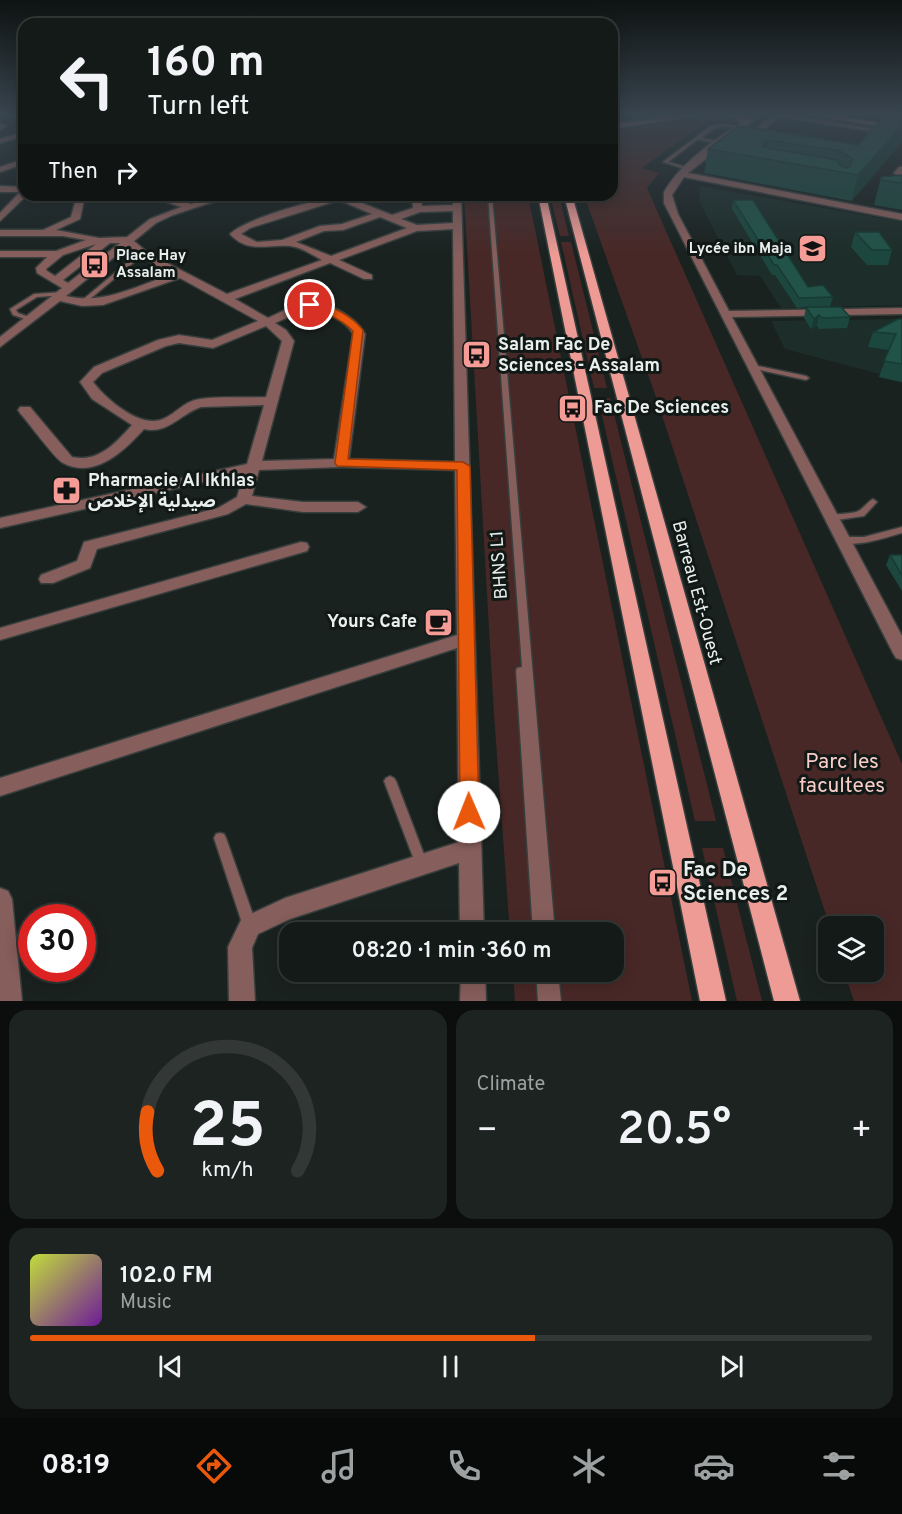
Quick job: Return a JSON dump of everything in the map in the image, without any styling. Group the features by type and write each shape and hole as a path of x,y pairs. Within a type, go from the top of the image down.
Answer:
{"main road":[{"path":"543,201 713,1001"},
{"name":"Barreau Est-Ouest","path":"570,201 787,1001"}],"street":[{"path":"697,161 671,185 668,202 673,214 902,652"},
{"path":"0,170 18,163"},
{"path":"902,169 898,173 902,176"},
{"path":"684,171 902,217"},
{"path":"0,189 18,190"},
{"path":"0,218 18,195"},
{"path":"80,201 75,219 77,224 104,240"},
{"path":"174,201 191,207"},
{"path":"0,343 158,218 210,201"},
{"path":"325,201 239,229 235,234 258,246 283,243 298,245 368,277"},
{"path":"351,201 416,228"},
{"path":"417,201 418,209"},
{"path":"391,218 410,214 418,209 458,202 472,922"},
{"path":"283,243 327,227 343,227 380,214"},
{"path":"39,232 53,229 75,219"},
{"path":"272,219 306,234"},
{"path":"225,299 416,228 458,226"},
{"path":"0,232 39,232 104,240 129,240"},
{"path":"104,240 67,249 41,268 42,273 55,280 63,293 82,303 104,302 179,275"},
{"path":"55,280 104,240"},
{"path":"129,240 131,246 142,253 268,322 286,335 288,341 244,500"},
{"path":"0,254 59,254"},
{"path":"272,401 200,403 188,407 173,419 161,424 141,424 97,396 87,386 88,379 98,370 162,343 179,339 213,344 306,306 314,305 350,322 358,330 341,463"},
{"path":"726,314 902,311"},
{"path":"25,410 68,460 77,463 95,462 106,458 141,424"},
{"path":"0,523 255,466 341,463 463,466"},
{"path":"47,579 84,564 90,546 223,511 244,500 303,507 358,507"},
{"path":"0,634 301,547"},
{"path":"0,787 467,638"},
{"path":"242,1001 240,947 250,926 285,909 422,866 448,854 470,849"},
{"path":"0,899 9,1001"},
{"path":"472,982 473,1001"}],"lane":[{"path":"667,161 665,162 684,171"},
{"name":"BHNS L1","path":"488,201 539,922"},
{"name":"BHNS L1","path":"488,201 547,922"},
{"path":"82,303 142,253"},
{"path":"30,319 15,314 14,309 36,295 63,293"},
{"path":"753,366 806,378"},
{"path":"830,518 861,514 873,502"},
{"path":"842,540 864,540 902,530"},
{"path":"390,781 422,866"},
{"path":"220,838 250,926"},
{"path":"544,982 545,1001"},
{"path":"552,982 554,1001"}],"shaded area":[{"name":"Lycée ibn Maja","path":"700,186 902,222 902,305 781,308 760,276 737,275 699,201"},
{"path":"902,319 902,383 879,377 880,374 785,349 771,321"}],"green space":[{"name":"Parc les facultees","path":"618,161 652,161 642,168 659,173 647,188 902,764 902,1001 854,1001 847,982 884,982 884,916 826,916 656,397 586,201 618,201"},
{"path":"464,201 529,201 692,1001 515,1001 514,982 624,982 624,922 509,922 494,714"},
{"path":"551,201 560,201 569,236 560,236"},
{"path":"561,242 571,242 607,388 594,388"},
{"path":"598,398 610,398 716,821 695,821"},
{"path":"702,848 723,848 762,1001 737,1001"}],"building":[{"path":"776,161 837,161 846,168 852,161 871,161 858,175"},
{"path":"902,175 902,183 881,180 881,177"},
{"path":"733,200 753,200 808,287 823,285 833,297 799,298 777,265 774,265"},
{"path":"855,232 879,232 892,250 872,250"},
{"path":"806,307 841,307 850,317 822,318 819,315 814,319"},
{"path":"902,319 902,364 884,361 896,334 873,332"},
{"path":"890,555 902,555 902,575"}],"place":[{"name":"Lycée ibn Maja","path":"813,249"},
{"name":"Place Hay Assalam","path":"95,265"},
{"name":"Salam Fac De Sciences - Assalam","path":"477,355"},
{"name":"Fac De Sciences","path":"573,408"},
{"name":"Pharmacie Al Ikhlas صيدلية الإخلاص","path":"67,491"},
{"name":"Yours Cafe","path":"438,622"},
{"name":"Fac De Sciences 2","path":"662,882"}],"route":[{"path":"310,305 317,305 350,322 359,334 341,463 463,466 469,812"}]}
